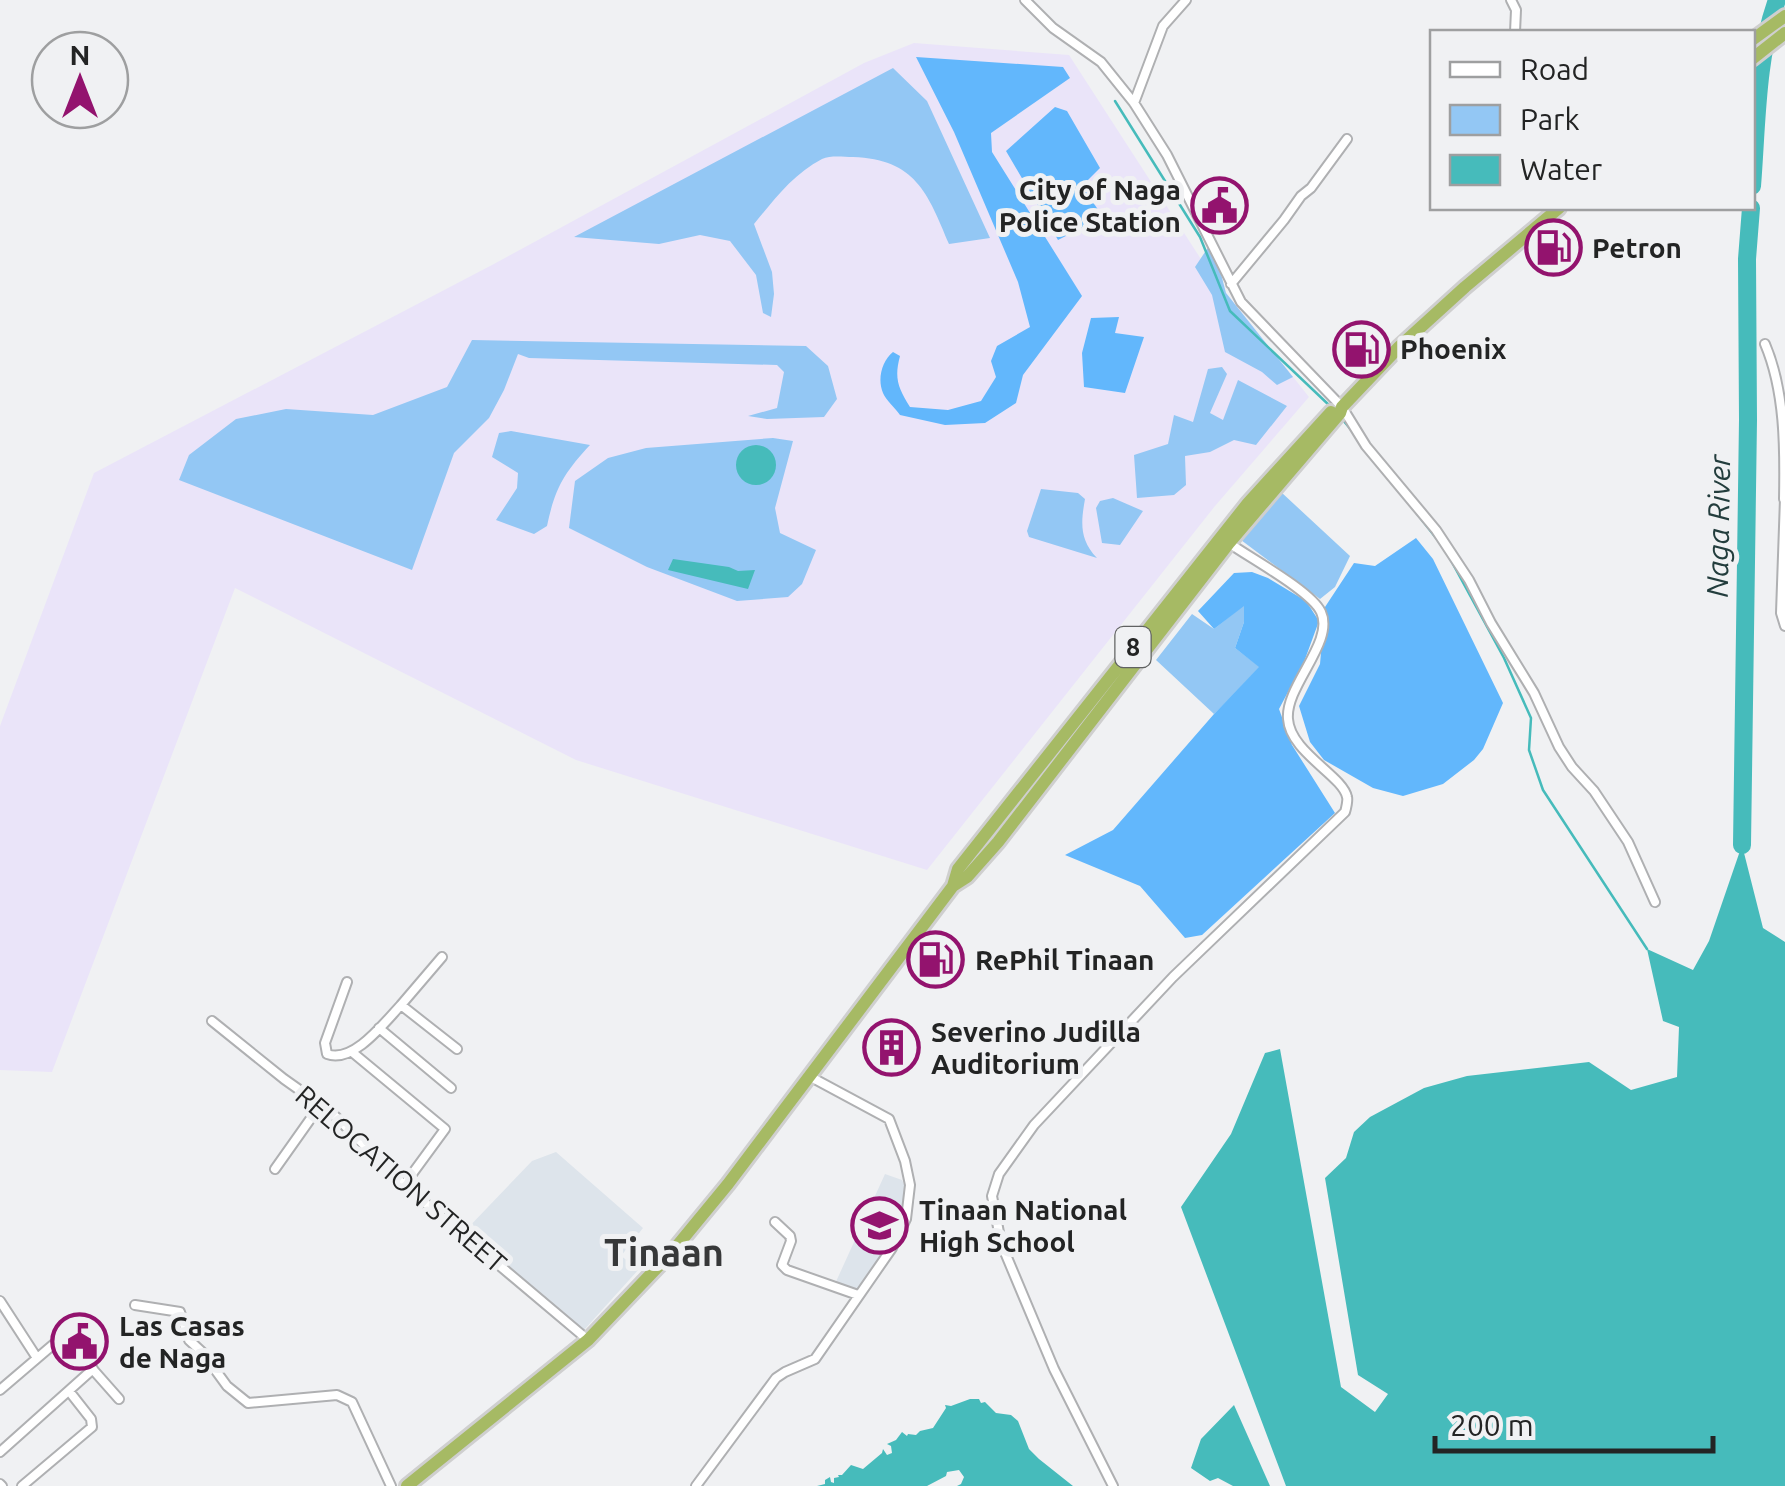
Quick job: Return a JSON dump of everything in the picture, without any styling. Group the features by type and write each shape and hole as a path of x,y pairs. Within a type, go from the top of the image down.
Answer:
{"highway":[{"path":"1755,38 1785,16"},
{"path":"1755,57 1785,33"},
{"name":"8","path":"407,1486 588,1340 672,1252 728,1184 953,886 958,869 1225,540 1270,478 1399,347 1549,210"}],"street":[{"path":"1025,0 1053,28 1101,62 1134,102 1167,155 1241,302 1436,530 1541,706 1558,747 1628,842 1655,902"},
{"path":"1134,102 1163,26 1186,0"},
{"path":"1511,0 1516,10 1515,30"},
{"path":"1231,284 1347,139"},
{"path":"1766,344 1776,369 1785,456 1785,626"},
{"path":"1113,1486 1054,1369 1008,1262 992,1196 999,1174 1034,1125 1173,976 1345,812 1348,798 1342,787 1308,756 1288,726 1287,708 1323,632 1323,616 1314,601 1225,540"},
{"path":"347,982 326,1043 327,1054 336,1057 352,1052 378,1028 442,957"},
{"path":"401,1005 457,1049"},
{"name":"RELOCATION STREET","path":"212,1021 321,1104 404,1185 588,1340"},
{"path":"378,1028 451,1088"},
{"path":"352,1052 445,1129 404,1185"},
{"path":"696,1486 776,1378 815,1360 892,1248 906,1219 910,1185 889,1120 810,1076"},
{"path":"275,1168 321,1104"},
{"path":"775,1222 790,1236 782,1265 787,1270 858,1295"},
{"path":"0,1301 37,1358"},
{"path":"135,1305 180,1312 188,1340 203,1352 227,1386 248,1403 346,1397 356,1407 391,1486"},
{"path":"1,1388 62,1340 74,1348 119,1400"},
{"path":"0,1452 92,1369"},
{"path":"22,1486 92,1428 92,1419 69,1391"}],"shaded area":[{"path":"914,43 1069,55 1208,270 1309,397 1215,506 927,870 576,760 235,588 52,1072 0,1070 0,726 94,473 492,265 864,63"},
{"path":"916,57 1063,67 1070,78 991,133 992,152 1082,296 1023,375 1016,403 985,423 945,425 900,415 881,388 882,371 893,352 900,356 898,383 910,407 948,410 981,401 996,377 991,361 997,346 1030,327 1018,282 954,132"},
{"path":"1055,107 1067,111 1100,168 1082,186 1103,217 1058,240 1006,151"},
{"path":"1119,317 1115,333 1144,337 1125,393 1084,387 1082,353 1091,318"},
{"path":"1416,538 1433,559 1503,703 1483,749 1474,760 1443,784 1403,796 1373,788 1324,760 1310,742 1299,706 1320,664 1325,607 1354,563 1375,566"},
{"path":"1252,572 1306,601 1319,621 1304,662 1279,709 1292,745 1335,813 1202,935 1185,938 1140,886 1065,855 1113,830 1259,667 1235,648 1244,622 1244,606 1214,629 1198,611 1234,573"},
{"path":"556,1152 643,1228 621,1256 639,1269 584,1330 464,1232 532,1161"},
{"name":"Tinaan National High School","path":"885,1174 902,1180 906,1188 903,1217 886,1254 857,1293 834,1286"}],"green space":[{"path":"893,68 927,101 990,238 949,244 926,195 905,172 874,159 837,156 822,159 802,172 754,224 772,272 771,317 763,313 756,275 730,241 700,235 659,244 574,237"},
{"path":"1209,246 1226,293 1293,377 1277,385 1225,352 1212,295 1195,267"},
{"path":"472,340 806,346 828,366 837,399 824,417 767,419 748,416 777,408 784,372 777,365 529,358 518,354 489,418 454,453 412,570 179,480 189,455 236,419 286,409 373,415 447,387"},
{"path":"1222,367 1227,374 1210,413 1223,420 1238,380 1287,406 1256,445 1234,440 1210,452 1185,456 1186,485 1174,495 1137,498 1134,455 1168,444 1174,415 1193,422 1208,369"},
{"path":"511,431 590,445 562,482 547,526 534,534 496,520 517,488 518,473 492,457 499,433"},
{"path":"773,438 793,441 775,508 780,533 816,550 802,584 788,597 737,601 647,567 569,528 575,481 608,458 646,448"},
{"path":"1041,489 1078,493 1085,499 1083,530 1097,558 1029,537 1027,531"},
{"path":"1281,492 1350,556 1335,587 1320,599 1241,540"},
{"path":"1113,498 1143,511 1120,545 1102,543 1096,508 1100,501"},
{"path":"1244,605 1244,622 1235,648 1260,667 1214,714 1156,660 1192,614 1214,629"}],"water":[{"path":"756,445 770,451 776,465 770,479 756,485 742,479 736,465 742,451"},
{"path":"673,559 738,571 755,570 748,589 668,570"},
{"path":"1742,845 1763,928 1785,942 1785,1486 1286,1486 1181,1207 1231,1134 1265,1053 1280,1049 1341,1387 1375,1412 1388,1394 1358,1375 1325,1178 1346,1158 1354,1132 1370,1117 1424,1088 1467,1076 1589,1062 1631,1090 1677,1077 1679,1027 1663,1021 1647,949 1693,970 1709,941"},
{"path":"970,1399 985,1402 996,1413 1011,1415 1018,1421 1029,1449 1073,1486 957,1486 964,1477 959,1470 947,1472 927,1486 817,1486 830,1477 834,1483 834,1478 851,1465 863,1469 883,1449 887,1455 892,1453 887,1444 902,1432 916,1435 933,1428 945,1405"},
{"path":"1234,1405 1270,1486 1233,1486 1218,1478 1210,1481 1191,1468 1201,1439"}],"waterway":[{"name":"Naga River","path":"1755,143 1761,68 1777,0"},
{"path":"1115,101 1200,237 1230,311 1330,406"},
{"name":"Naga River","path":"1742,845 1747,259 1751,210"},
{"path":"1342,419 1353,432"},
{"path":"1411,506 1440,543"},
{"path":"1447,553 1504,658 1531,718 1529,750 1543,790 1647,949"}],"place":[{"name":"City of Naga Police Station","path":"1220,206"},
{"name":"Petron","path":"1553,248"},
{"name":"Phoenix","path":"1361,349"},
{"name":"RePhil Tinaan","path":"936,960"},
{"name":"Severino Judilla Auditorium","path":"892,1048"},
{"name":"Tinaan National High School","path":"880,1226"},
{"name":"Las Casas de Naga","path":"80,1342"}],"district":[{"name":"Tinaan","path":"664,1253"}]}
